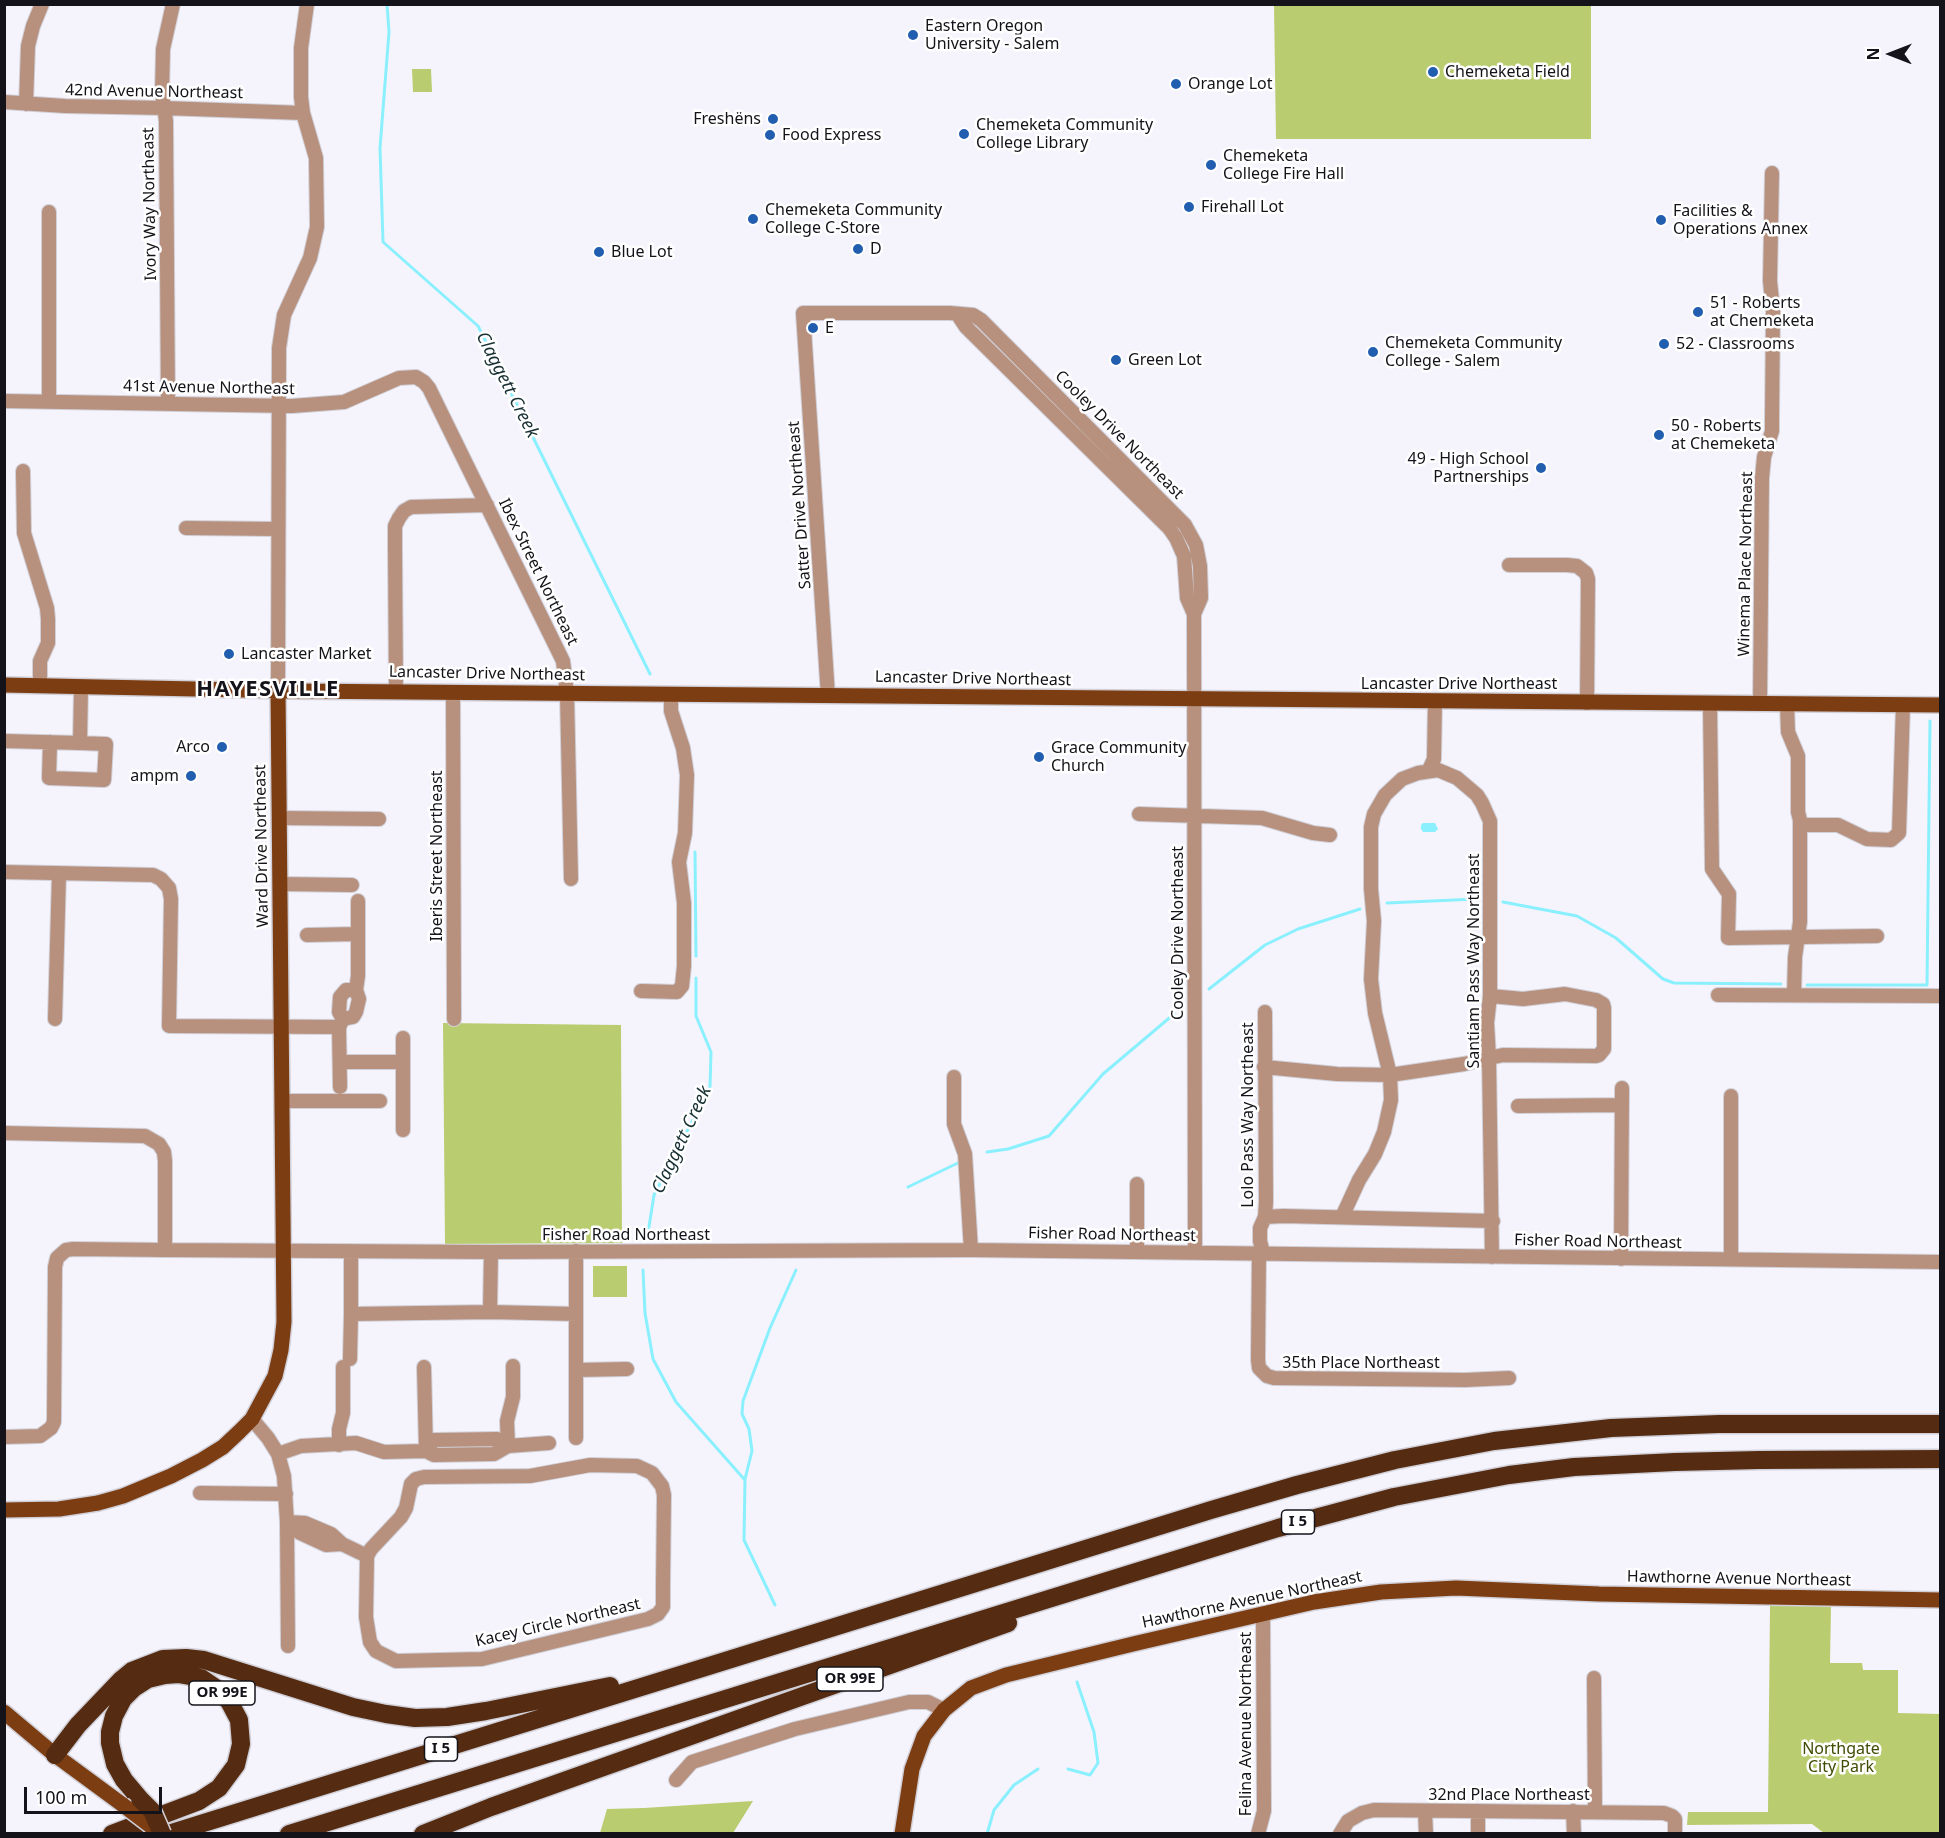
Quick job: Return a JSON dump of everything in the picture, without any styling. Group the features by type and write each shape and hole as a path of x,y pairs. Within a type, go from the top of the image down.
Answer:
{"highway":[{"name":"I 5","path":"168,1833 1297,1485 1360,1468 1446,1449 1529,1436 1652,1426 1778,1423 1941,1424"},
{"name":"I 5","path":"289,1833 1278,1528 1433,1489 1509,1475 1574,1467 1749,1460 1941,1460"},
{"name":"OR 99E","path":"423,1833 1047,1609 1187,1565 1278,1528"},
{"path":"54,1755 121,1680 132,1671 163,1659 204,1660 353,1707 415,1718 486,1712 714,1664"},
{"name":"OR 99E","path":"112,1833 199,1801 219,1788 236,1765 241,1744 239,1720 223,1693 201,1678 178,1674 148,1679 123,1699 114,1716 110,1743 115,1764 128,1785 131,1802"},
{"name":"I 5","path":"328,1833 577,1755 678,1713"},
{"path":"131,1802 152,1811 161,1833"}],"main road":[{"name":"Lancaster Drive Northeast","path":"4,685 396,692 1941,705"},
{"name":"Ward Drive Northeast","path":"4,1510 59,1509 98,1503 123,1496 202,1460 223,1447 252,1419 275,1376 284,1322 278,690"},
{"name":"Hawthorne Avenue Northeast","path":"902,1833 909,1785 924,1736 944,1710 971,1688 1006,1675 1263,1614 1344,1597 1426,1589 1941,1600"},
{"path":"4,1712 54,1755 131,1802"}],"street":[{"path":"26,104 28,46 42,4"},
{"name":"Ivory Way Northeast","path":"168,404 166,121 162,93 164,49 173,4"},
{"name":"Ward Drive Northeast","path":"278,690 280,332 284,315 310,258 317,227 316,158 303,113 301,97 301,48 307,4"},
{"name":"42nd Avenue Northeast","path":"4,102 303,113"},
{"name":"Winema Place Northeast","path":"1760,704 1762,478 1764,457 1772,431 1773,310 1770,280 1772,173"},
{"path":"48,402 49,212"},
{"name":"Cooley Drive Northeast","path":"803,313 974,315 1185,525 1196,545 1200,566 1201,598 1194,614 1195,1253"},
{"name":"Satter Drive Northeast","path":"803,313 828,696"},
{"name":"41st Avenue Northeast","path":"4,401 278,407 344,402 391,381 408,377"},
{"name":"Ibex Street Northeast","path":"408,377 416,377 429,388 563,661 567,693 571,879"},
{"path":"23,471 24,533 48,619 48,643 40,661 40,685"},
{"path":"396,692 395,526 404,511 411,507 487,505"},
{"path":"186,528 278,529"},
{"path":"1509,565 1568,565 1577,566 1586,573 1588,579 1587,703"},
{"path":"80,743 81,687"},
{"name":"Iberis Street Northeast","path":"453,692 454,1019"},
{"path":"641,991 677,992 682,986 684,903 680,862 686,833 687,775 683,748 671,711 671,694"},
{"path":"1342,1217 1359,1180 1375,1154 1384,1132 1391,1100 1390,1075 1371,979 1374,921 1371,889 1371,827 1378,805 1392,787 1411,775 1429,770 1434,759 1431,701"},
{"path":"1710,704 1712,869 1729,894 1728,938 1877,936"},
{"path":"1787,705 1788,732 1798,756 1800,825 1801,882 1794,994"},
{"path":"1800,825 1838,825 1867,839 1891,840 1899,833 1903,705"},
{"path":"6,741 50,742 106,744 104,780 49,778 50,742"},
{"name":"Santiam Pass Way Northeast","path":"1429,770 1445,772 1464,783 1482,803 1490,821 1490,996 1487,1023 1490,1058 1492,1257"},
{"path":"1138,814 1262,818 1314,833 1330,835"},
{"path":"279,818 379,819"},
{"path":"4,872 153,875 161,879 168,888 171,899 169,1026 281,1028 341,1023"},
{"path":"55,1019 59,874"},
{"path":"280,884 352,885"},
{"path":"340,1087 340,997 346,990 356,990 358,901"},
{"path":"307,935 357,934"},
{"path":"1264,1067 1337,1074 1390,1075 1508,1055 1596,1056 1604,1049 1604,1008 1603,1004 1596,1000 1565,994 1523,999 1490,996"},
{"path":"1718,994 1941,996"},
{"name":"Lolo Pass Way Northeast","path":"1261,1253 1260,1228 1265,1217 1265,1012"},
{"path":"403,1038 403,1130"},
{"path":"340,1062 403,1062"},
{"path":"954,1077 954,1124 966,1161 971,1250"},
{"path":"1621,1259 1622,1088"},
{"path":"1731,1096 1731,1259"},
{"path":"282,1101 380,1101"},
{"path":"1518,1106 1622,1105"},
{"path":"4,1133 145,1136 159,1144 164,1152 165,1161 165,1250"},
{"path":"1137,1184 1137,1252"},
{"path":"1265,1217 1492,1221"},
{"name":"Fisher Road Northeast","path":"4,1437 40,1436 51,1428 54,1422 55,1267 57,1258 66,1250 73,1249 283,1252 971,1250 1941,1262"},
{"path":"576,1251 576,1438"},
{"path":"339,1445 351,1314 351,1252"},
{"path":"490,1312 491,1252"},
{"name":"35th Place Northeast","path":"1261,1253 1258,1360 1259,1368 1267,1376 1274,1378 1465,1380 1509,1378"},
{"path":"351,1314 490,1312 576,1314"},
{"path":"508,1446 507,1421 513,1397 513,1366"},
{"path":"424,1367 426,1451"},
{"path":"576,1370 627,1369"},
{"path":"252,1419 278,1454 284,1476 287,1522 288,1646"},
{"path":"426,1451 434,1440 497,1439 508,1446 549,1443"},
{"path":"278,1454 301,1446 356,1443 392,1453 426,1451"},
{"name":"Kacey Circle Northeast","path":"590,1465 629,1465 652,1473 662,1486 664,1495 663,1606 658,1614 648,1619 482,1659 396,1661 376,1652 370,1642 366,1617 367,1556 401,1517 406,1508 411,1484 416,1479 424,1477 530,1476 590,1465"},
{"path":"200,1493 286,1494"},
{"path":"287,1522 300,1533 326,1545 342,1544 367,1556"},
{"name":"Felina Avenue Northeast","path":"1258,1833 1264,1811 1263,1614"},
{"path":"1594,1678 1595,1812"},
{"path":"676,1780 692,1762 795,1729 909,1702 928,1702 944,1710"},
{"name":"32nd Place Northeast","path":"1340,1833 1348,1821 1362,1813 1374,1810 1664,1813 1675,1820 1675,1833"},
{"path":"1425,1811 1426,1833"},
{"path":"1478,1811 1478,1833"},
{"path":"1573,1811 1574,1833"}],"green space":[{"name":"Chemeketa Field","path":"1274,5 1591,5 1591,139 1276,139"},
{"path":"412,69 431,69 432,92 413,92"},
{"path":"443,1023 621,1025 622,1243 445,1244"},
{"path":"593,1266 627,1266 627,1297 593,1297"},
{"name":"Northgate City Park","path":"1770,1606 1831,1606 1830,1663 1862,1663 1863,1670 1898,1670 1898,1713 1940,1714 1940,1833 1824,1833 1812,1824 1687,1825 1688,1812 1768,1812"},
{"path":"753,1801 733,1833 600,1833 607,1809"}],"water":[{"path":"1435,823 1438,829 1435,832 1423,832 1421,825"}],"waterway":[{"name":"Claggett Creek","path":"387,4 389,32 380,148 383,242 478,326 650,674"},
{"name":"Claggett Creek","path":"1807,985 1927,985 1930,721"},
{"name":"Claggett Creek","path":"695,852 696,956"},
{"name":"Claggett Creek","path":"1387,903 1477,899"},
{"name":"Claggett Creek","path":"1503,902 1577,916 1616,938 1663,979 1674,983 1781,984"},
{"name":"Claggett Creek","path":"1209,989 1265,945 1298,929 1360,909"},
{"name":"Claggett Creek","path":"648,1233 654,1195 710,1087 711,1052 696,1016 696,978"},
{"name":"Claggett Creek","path":"987,1152 1008,1149 1049,1136 1103,1074 1174,1014"},
{"name":"Claggett Creek","path":"908,1187 962,1161"},
{"name":"Claggett Creek","path":"643,1270 645,1313 653,1359 676,1402 744,1479"},
{"name":"Claggett Creek","path":"775,1605 744,1540 745,1479 752,1451 749,1429 742,1414 743,1401 770,1328 796,1270"},
{"name":"Claggett Creek","path":"1068,1769 1090,1775 1098,1763 1094,1732 1077,1682"},
{"name":"Claggett Creek","path":"987,1834 994,1810 1014,1785 1038,1769"}],"place":[{"name":"Eastern Oregon University - Salem","path":"913,35"},
{"name":"Chemeketa Field","path":"1433,72"},
{"name":"Orange Lot","path":"1176,84"},
{"name":"Freshëns","path":"773,119"},
{"name":"Chemeketa Community College Library","path":"964,134"},
{"name":"Food Express","path":"770,135"},
{"name":"Chemeketa College Fire Hall","path":"1211,165"},
{"name":"Firehall Lot","path":"1189,207"},
{"name":"Chemeketa Community College C-Store","path":"753,219"},
{"name":"Facilities & Operations Annex","path":"1661,220"},
{"name":"D","path":"858,249"},
{"name":"Blue Lot","path":"599,252"},
{"name":"51 - Roberts at Chemeketa","path":"1698,312"},
{"name":"E","path":"813,328"},
{"name":"52 - Classrooms","path":"1664,344"},
{"name":"Chemeketa Community College - Salem","path":"1373,352"},
{"name":"Green Lot","path":"1116,360"},
{"name":"50 - Roberts at Chemeketa","path":"1659,435"},
{"name":"49 - High School Partnerships","path":"1541,468"},
{"name":"Lancaster Market","path":"229,654"},
{"name":"Arco","path":"222,747"},
{"name":"Grace Community Church","path":"1039,757"},
{"name":"ampm","path":"191,776"}],"district":[{"name":"HAYESVILLE","path":"268,690"}]}
